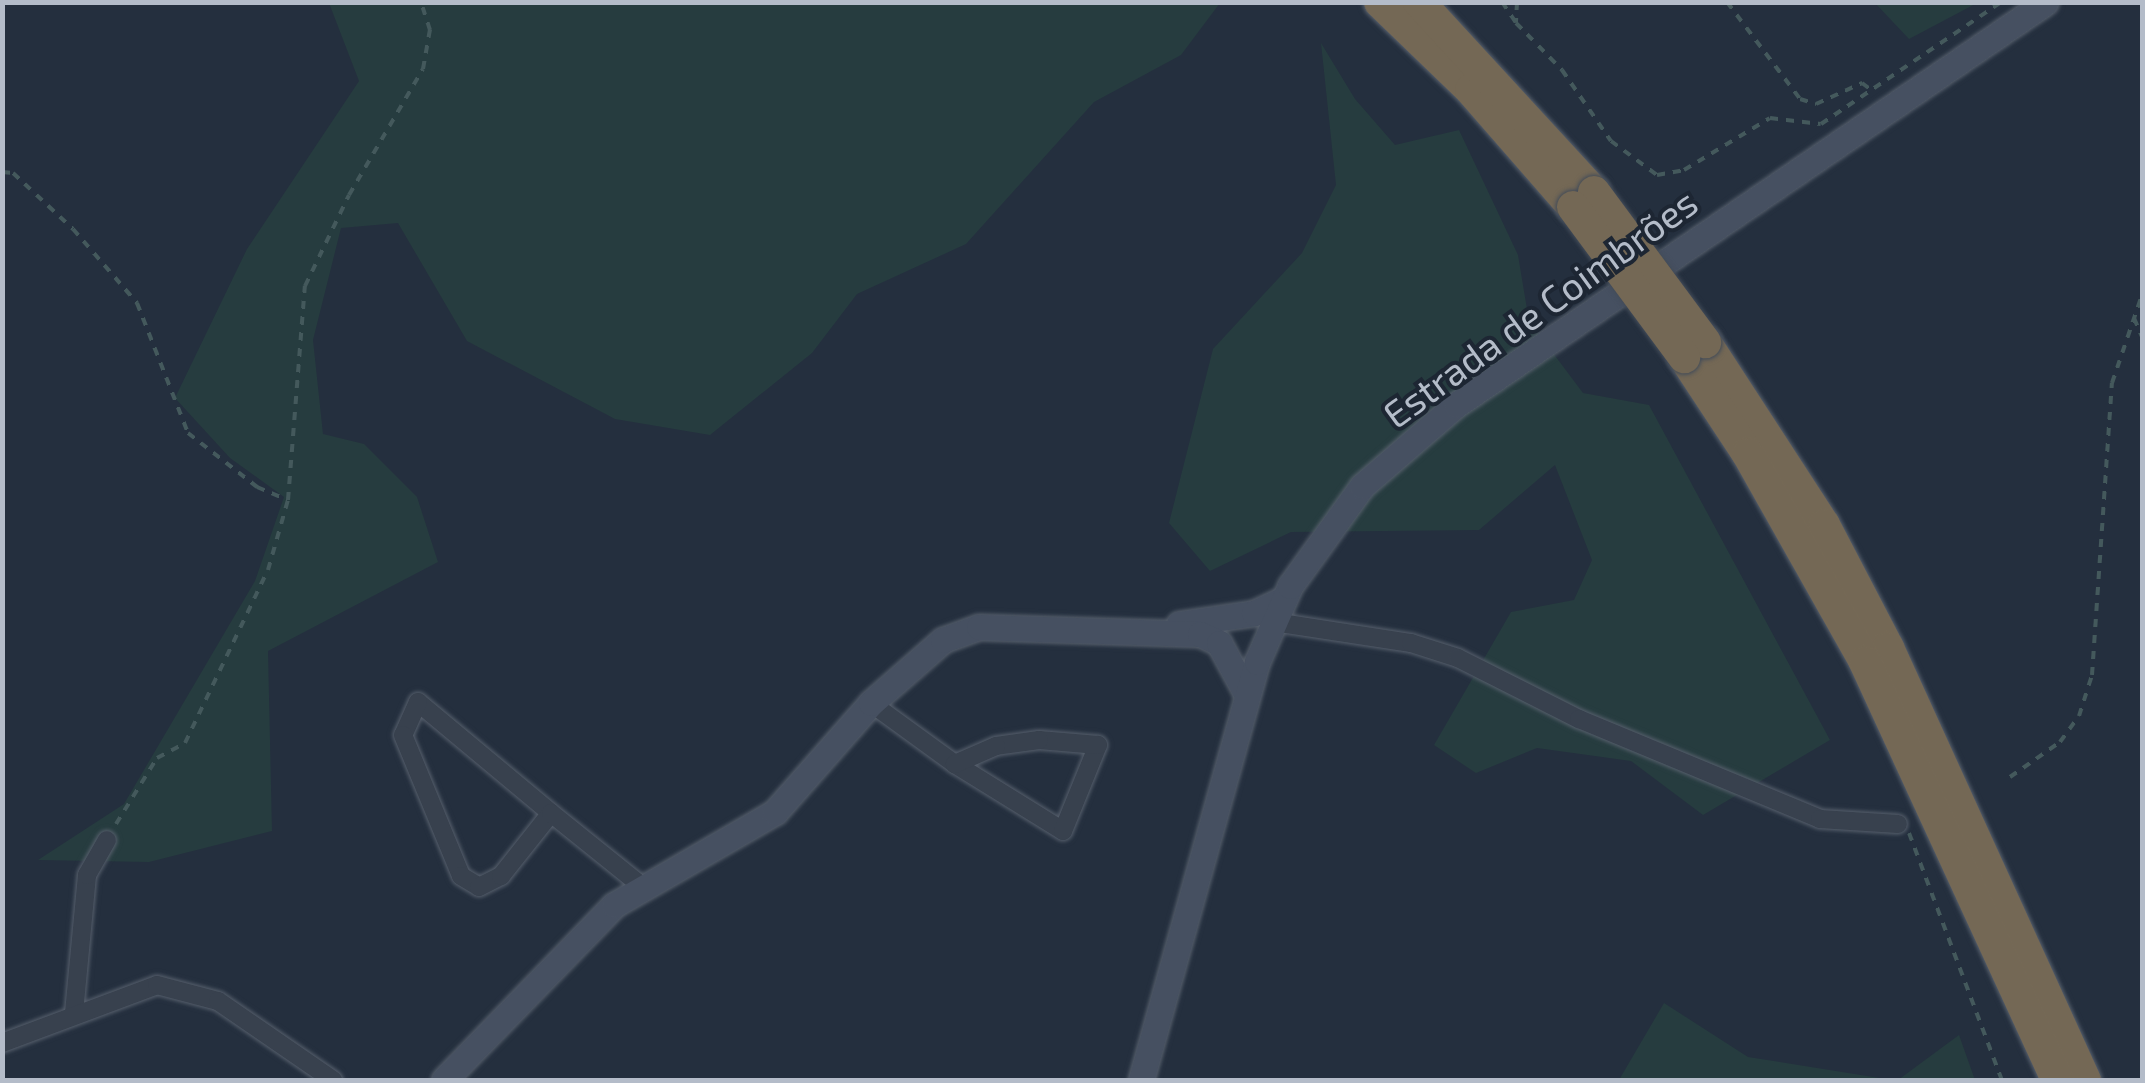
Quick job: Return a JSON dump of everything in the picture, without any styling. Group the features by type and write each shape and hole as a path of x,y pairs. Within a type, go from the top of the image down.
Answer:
{"highway":[{"path":"1380,2 1583,200"},
{"path":"1419,2 1583,200 1824,525 1888,648 2085,1080"},
{"path":"1694,349 1865,662 2057,1080"}],"street":[{"name":"Estrada de Coimbrões","path":"1141,1080 1246,694 1274,621 1362,486 1456,405 2046,2"},
{"path":"1112,631 1222,620 1274,621 1411,643 1458,658 1579,718 1820,819 1898,824"},
{"path":"444,1080 588,931 642,887 775,812 871,703 943,640 980,627 1200,634 1274,621"},
{"path":"1200,634 1219,643 1246,694"},
{"path":"551,814 501,876 479,887 461,876 404,735 418,702 642,887"},
{"path":"871,703 955,764 1063,831 1098,745 1039,740 996,746 955,764"},
{"path":"74,1013 87,876 106,840"},
{"path":"2,1043 74,1013 157,986 218,1001 333,1080"}],"path":[{"path":"106,840 157,758 185,743 255,599 288,500 306,286 348,195 423,70 430,30 421,2"},
{"path":"1502,2 1516,23 1562,70 1611,141 1658,175 1684,170 1770,118 1822,124 2001,2"},
{"path":"1516,23 1517,2"},
{"path":"1727,2 1800,98 1816,104 1862,84 1870,89"},
{"path":"2,172 14,174 73,228 137,302 188,433 244,478 288,500"},
{"path":"2010,777 2060,742 2079,716 2092,674 2112,384 2142,295"},
{"path":"2133,316 2142,337"},
{"path":"1898,824 1913,836 2002,1080"}],"green space":[{"path":"329,3 1220,3 1181,55 1094,102 966,244 857,294 812,353 710,435 615,419 467,341 398,223 341,228 313,340 323,434 364,444 417,497 438,562 268,651 272,831 149,862 38,860 124,804 255,581 284,497 230,458 175,398 247,249 359,81"},
{"path":"1875,3 1977,3 1909,39"},
{"path":"1321,43 1355,99 1395,145 1459,130 1518,255 1529,321 1583,393 1649,405 1830,740 1703,815 1631,761 1537,748 1476,773 1434,745 1511,612 1574,600 1592,560 1555,465 1479,530 1291,532 1210,571 1169,523 1213,349 1302,253 1336,185"},
{"path":"1664,1003 1748,1057 1892,1080 1619,1080"},
{"path":"1959,1035 1975,1080 1898,1080"}]}
